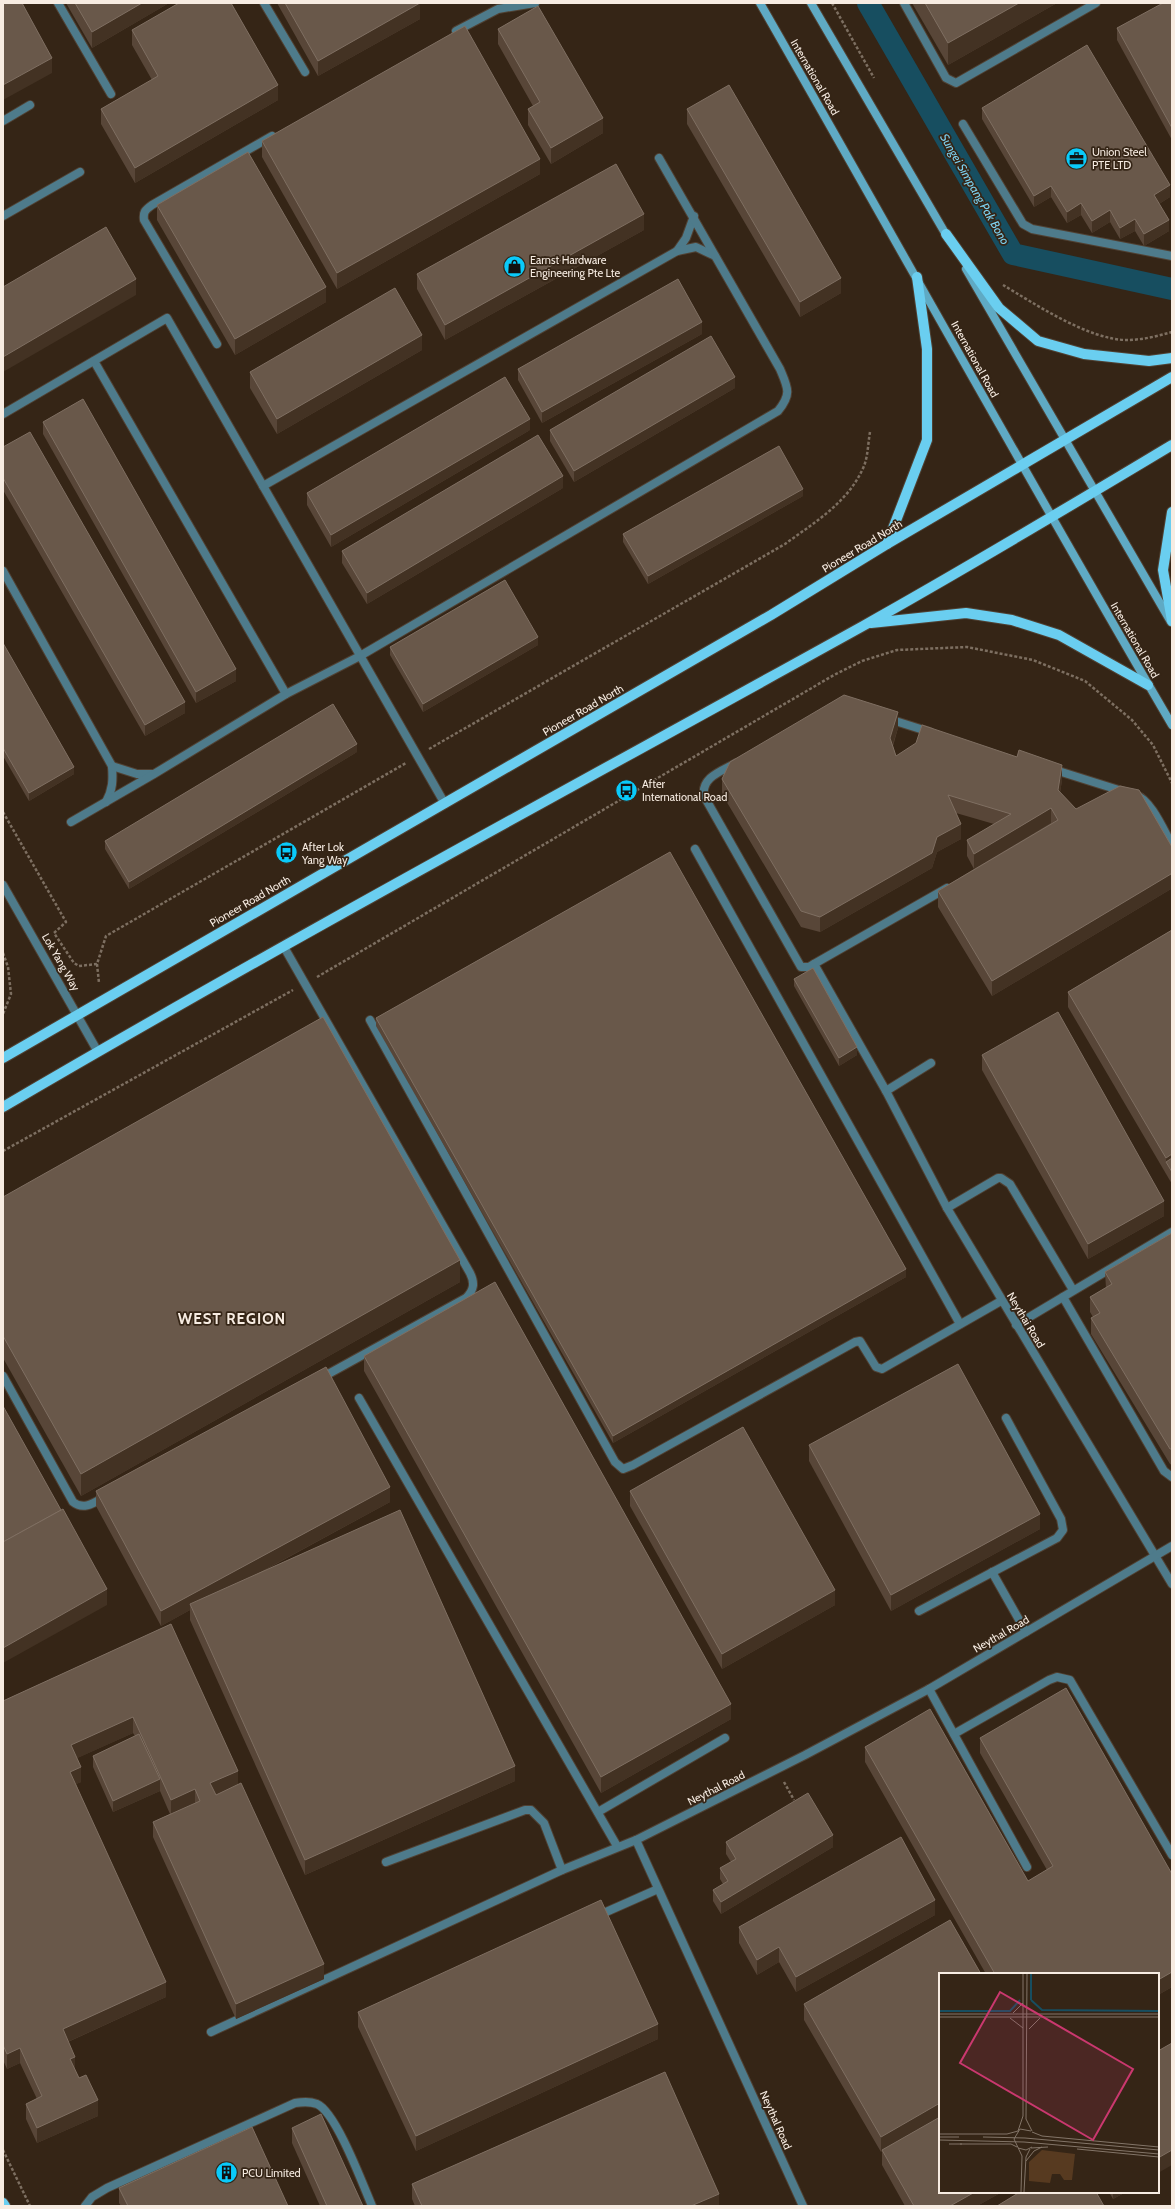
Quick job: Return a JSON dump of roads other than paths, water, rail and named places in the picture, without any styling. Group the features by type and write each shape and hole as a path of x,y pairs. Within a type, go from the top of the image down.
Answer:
{"main road":[{"name":"International Road","path":"760,3 917,277 1021,466 1172,725"},
{"path":"811,3 1172,625"},
{"path":"946,234 999,308 1038,341 1084,354 1149,361 1172,358"},
{"path":"887,544 927,440 927,349 917,277"},
{"name":"Pioneer Road North","path":"3,1058 771,615 887,544 1172,377"},
{"path":"3,1107 489,831 866,624 1172,446"},
{"path":"1172,512 1163,570 1172,621"},
{"path":"866,624 966,613 1012,620 1059,635 1148,685"}],"street":[{"path":"58,3 111,94"},
{"path":"264,3 305,72"},
{"path":"450,35 498,9 535,3"},
{"path":"904,3 946,78 956,83 1096,3"},
{"path":"3,120 30,105"},
{"path":"964,124 1023,224 1032,229 1172,256"},
{"path":"217,344 144,220 145,210 283,130"},
{"path":"71,822 154,774 286,694 360,656 778,411 786,401 787,386 782,375 694,216 659,158"},
{"path":"3,216 80,172"},
{"path":"677,251 686,238 694,216"},
{"path":"263,486 677,251 696,247 717,258"},
{"path":"3,414 167,318 445,804"},
{"path":"94,361 286,694"},
{"path":"3,571 112,766 113,786 106,802"},
{"path":"878,716 938,734"},
{"path":"746,757 707,779 703,789 704,796 799,965 804,968 814,964 958,882"},
{"path":"112,766 137,774 154,774"},
{"path":"1042,766 1145,800 1172,845"},
{"path":"1103,798 1117,790"},
{"path":"695,849 960,1324"},
{"name":"Lok Yang Way","path":"3,885 98,1052"},
{"path":"284,947 470,1273 474,1287 472,1292 466,1298 313,1382"},
{"name":"Neythai Road","path":"814,964 886,1091 946,1208 1156,1556"},
{"path":"370,1020 619,1467 623,1469 633,1466 858,1341 861,1342 876,1367 879,1369 1001,1301"},
{"path":"886,1091 932,1063"},
{"path":"946,1208 998,1178 1006,1180 1010,1184 1073,1290"},
{"path":"1016,1325 1172,1232"},
{"path":"1063,1297 1164,1471 1172,1477"},
{"path":"3,1376 73,1502 78,1506 84,1507 111,1493"},
{"path":"359,1398 617,1846"},
{"path":"919,1610 1057,1538 1061,1534 1064,1525 1006,1418"},
{"name":"Neythal Road","path":"803,2206 636,1840 805,1755 929,1689 1172,1546"},
{"path":"1156,1556 1172,1584"},
{"path":"992,1572 1026,1632"},
{"path":"954,1734 1049,1680 1057,1677 1070,1680 1172,1854"},
{"path":"929,1689 1027,1867"},
{"path":"598,1812 725,1738"},
{"path":"386,1862 525,1810 531,1810 544,1823 562,1870"},
{"path":"211,2032 562,1870 617,1846 636,1840"},
{"path":"591,1918 658,1889"},
{"path":"85,2206 92,2197 107,2188 289,2106 306,2101 317,2104 333,2120 372,2206"}],"waterway":[{"name":"Sungei Simpang Pak Bono","path":"868,3 1013,254 1172,289"}],"place":[{"name":"Union Steel PTE LTD","path":"1076,158"},
{"name":"Earnst Hardware Engineering Pte Lte","path":"514,266"},
{"name":"After International Road","path":"627,790"},
{"name":"After Lok Yang Way","path":"287,853"},
{"name":"PCU Limited","path":"226,2173"}],"district":[{"name":"WEST REGION","path":"232,1319"}]}
